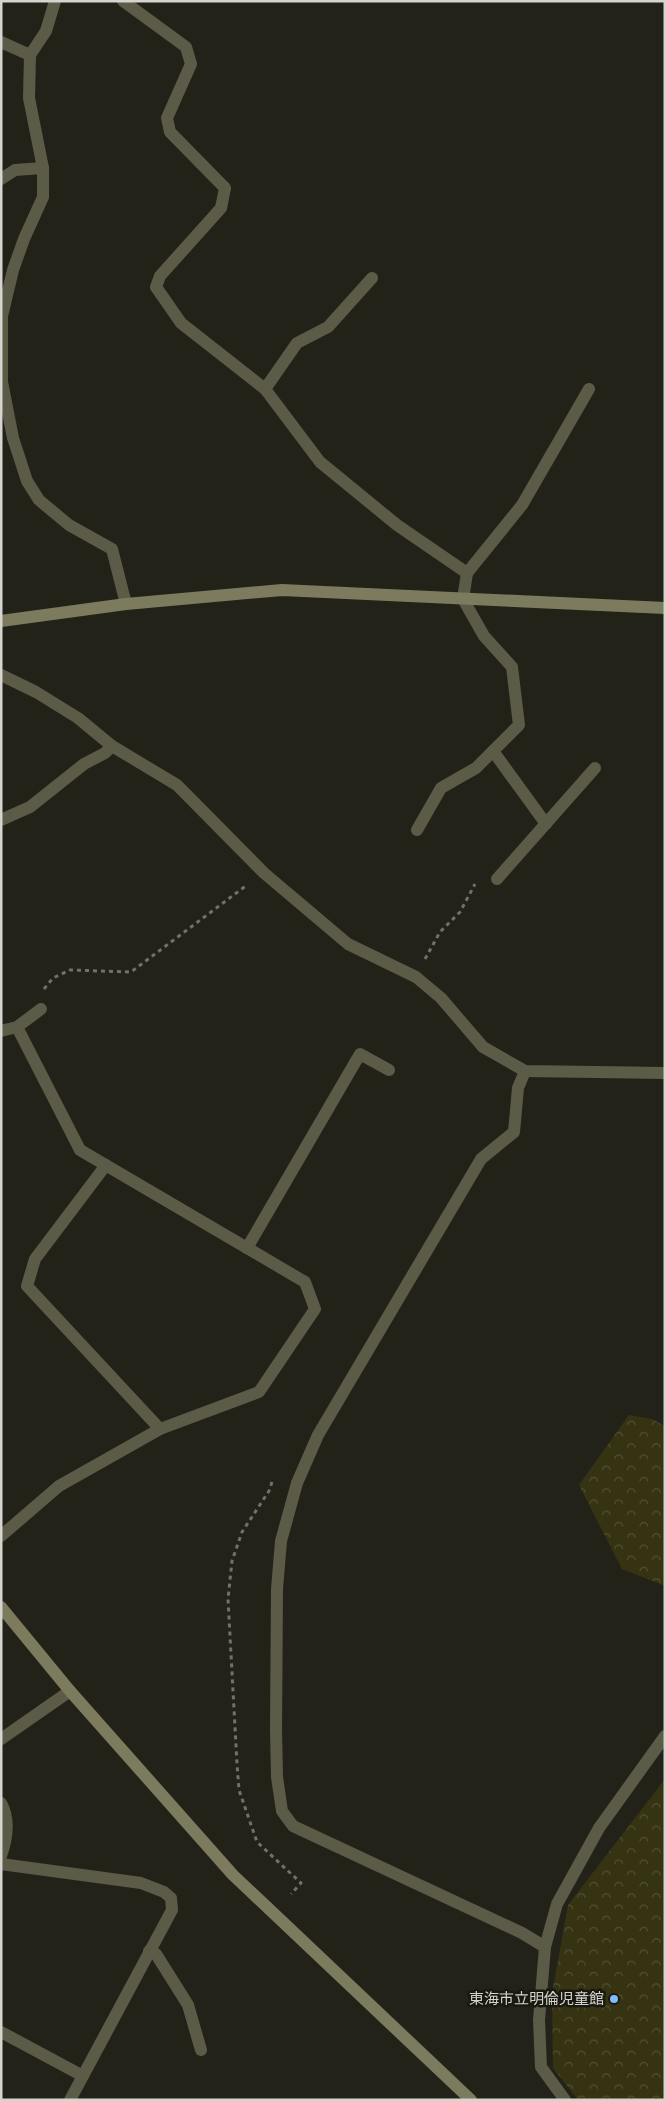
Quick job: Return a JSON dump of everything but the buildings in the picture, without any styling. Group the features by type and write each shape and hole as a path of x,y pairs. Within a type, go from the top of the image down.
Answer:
{"street":[{"path":"55,1 46,31 30,55 29,98 43,168 42,197 13,270 2,316 2,382 13,438 27,481 39,500 69,524 112,549 126,604"},
{"path":"124,1 186,47 191,64 167,118 170,132 226,188 221,208 160,276 156,287 181,323 265,390 320,462 397,525 467,573"},
{"path":"1,42 30,55"},
{"path":"1,179 15,170 43,168"},
{"path":"265,390 297,343 328,327 372,278"},
{"path":"418,830 441,788 476,768 518,725 512,668 484,636 463,599 467,573 522,504 589,389"},
{"path":"1,430 13,438"},
{"path":"1,621 126,604 282,590 665,608"},
{"path":"1,675 36,692 78,718 112,746 177,785 264,874 348,944 416,977 441,998 483,1046 525,1071 665,1073"},
{"path":"1,820 30,807 84,764 105,753 112,746"},
{"path":"493,751 546,824"},
{"path":"498,879 594,768"},
{"path":"1,1031 17,1027 42,1009"},
{"path":"1,1536 59,1486 160,1429 259,1392 315,1309 305,1282 80,1150 17,1027"},
{"path":"247,1248 360,1054 389,1070"},
{"path":"525,1071 518,1088 514,1132 481,1159 318,1435 297,1483 281,1541 277,1589 277,1777 282,1811 293,1826 522,1933 545,1947"},
{"path":"106,1165 35,1259 27,1286 160,1429"},
{"path":"1,1607 70,1692 233,1875 471,2100"},
{"path":"1,1739 70,1692"},
{"path":"565,2100 541,2067 539,2020 545,1947 557,1904 599,1828 665,1736"},
{"path":"1,1803 5,1811 7,1840 1,1856"},
{"path":"1,1864 141,1883 164,1892 171,1898 172,1910 70,2100"},
{"path":"149,1951 156,1954 188,2005 201,2050"},
{"path":"1,2032 83,2076"}],"path":[{"path":"42,1009 40,998 52,978 70,970 131,972 264,874"},
{"path":"416,977 440,932 460,912 477,882"},
{"path":"275,1475 269,1491 242,1532 232,1561 228,1599 233,1714 240,1790 257,1842 301,1884 291,1894"}],"green space":[{"path":"629,1415 652,1419 665,1426 665,1586 622,1569 579,1485"},
{"path":"665,1779 665,2100 578,2100 553,2068 552,1993 568,1905"}],"place":[{"name":"東海市立明倫児童館","path":"614,1999"}]}
